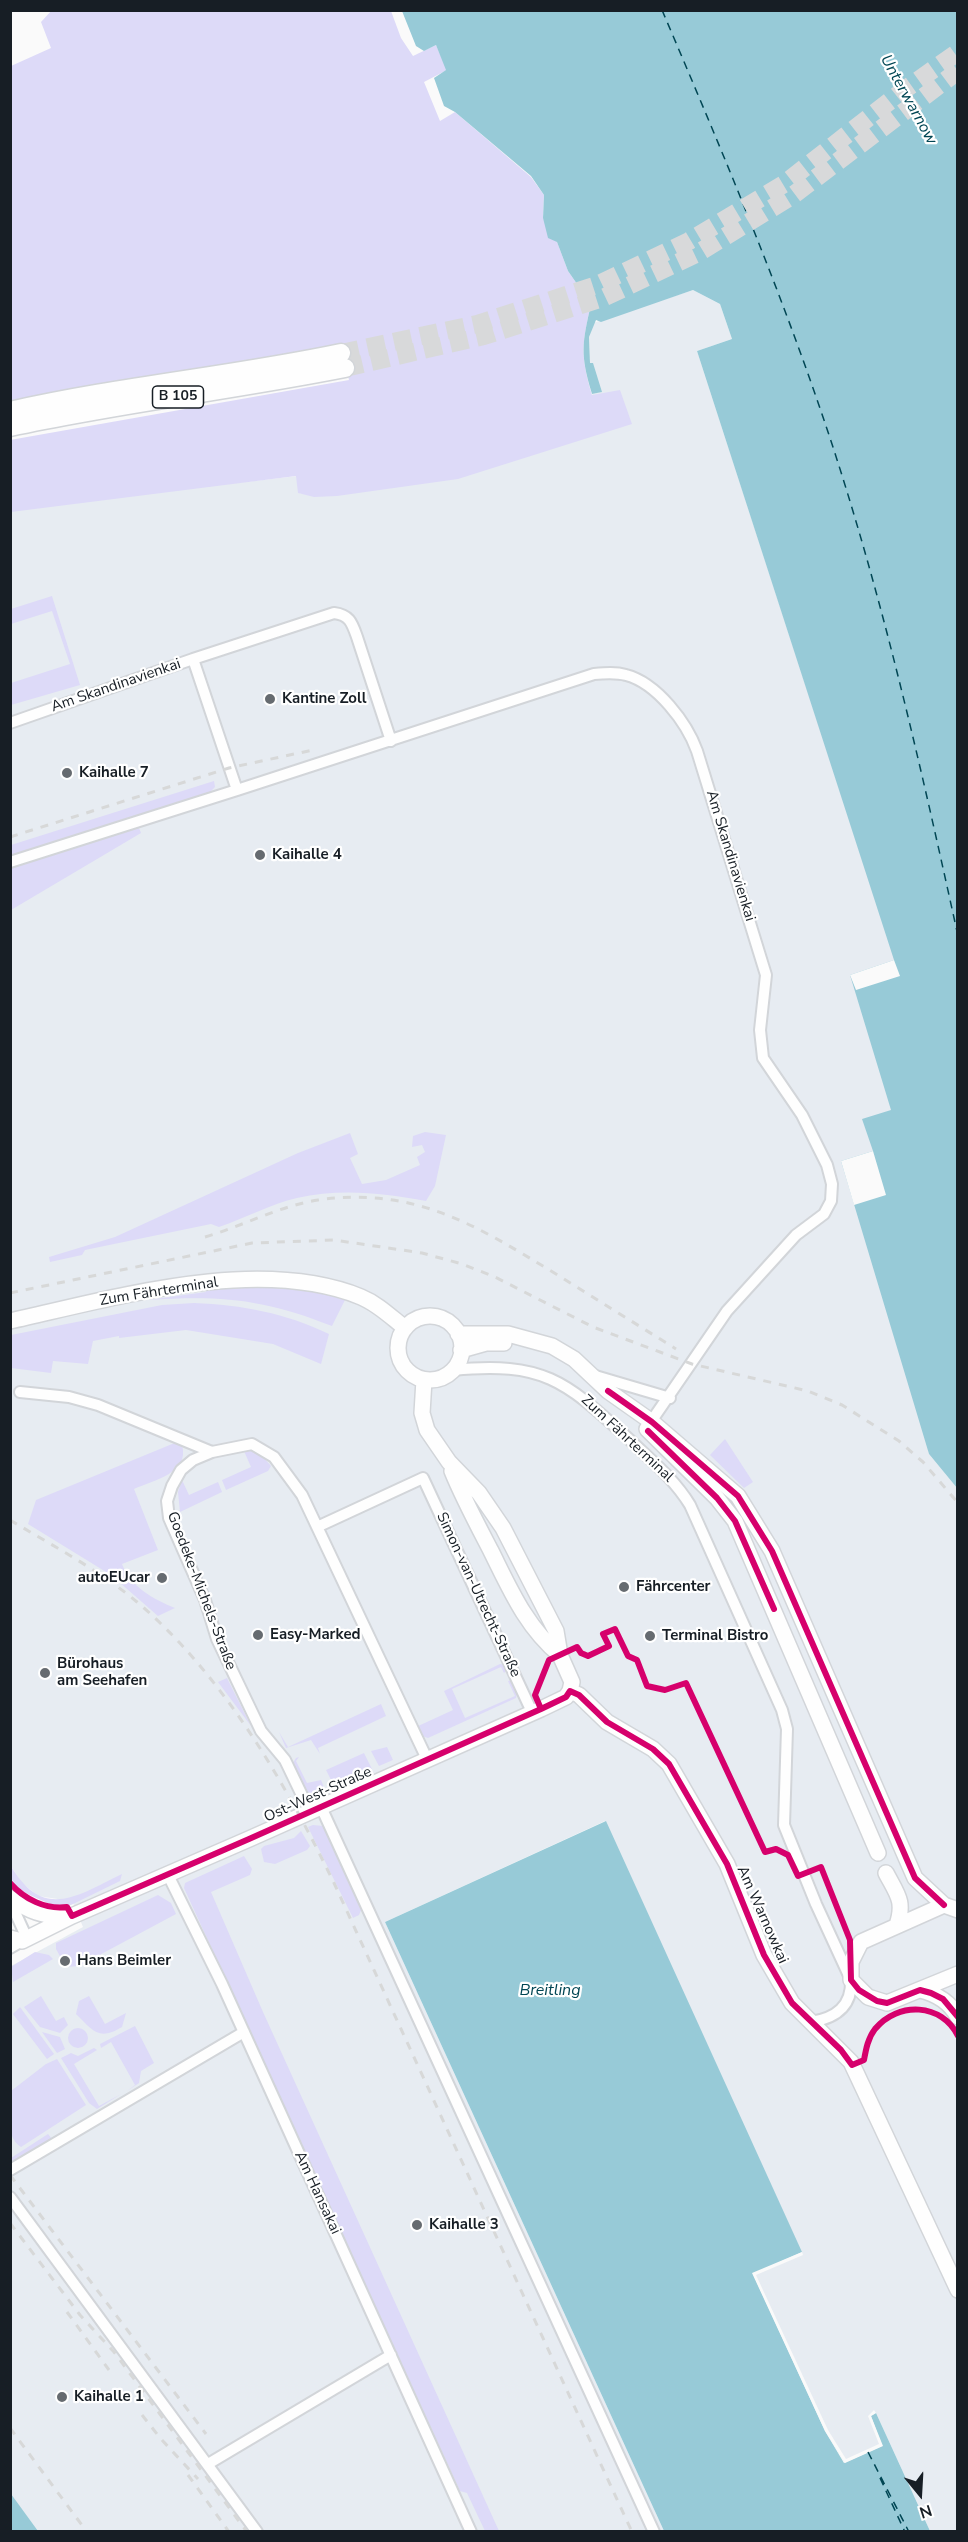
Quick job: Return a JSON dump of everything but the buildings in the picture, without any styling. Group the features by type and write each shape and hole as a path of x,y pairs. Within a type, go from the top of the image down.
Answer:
{"highway":[{"name":"B 105","path":"10,411 100,393 274,367 343,360 275,382 68,415 10,427"}],"street":[{"path":"194,660 334,613 344,614 351,621 357,637 391,741"},
{"name":"Am Skandinavienkai","path":"10,723 194,660 237,790"},
{"name":"Am Skandinavienkai","path":"10,862 391,741 577,678 610,673 627,675 642,682 674,711 693,738 766,975 760,1030 763,1058 802,1115 826,1165 831,1184 831,1201 824,1214 796,1235 727,1311 649,1426"},
{"name":"Zum Fährterminal","path":"10,1320 182,1285 253,1280 315,1284 343,1291 376,1305 405,1328"},
{"path":"453,1370 459,1360 460,1342 444,1320 430,1317 417,1320 405,1328 399,1341 399,1356 405,1369 424,1380 423,1418 431,1436 448,1462 465,1501 518,1605 541,1640 560,1655"},
{"name":"Zum Fährterminal","path":"460,1342 508,1334 530,1338 574,1359 649,1426 717,1498 735,1521 878,1853"},
{"name":"Zum Fährterminal","path":"460,1342 502,1342 535,1348 564,1362 738,1496 766,1539 915,1878 951,1908"},
{"name":"Zum Fährterminal","path":"424,1380 440,1378 453,1370 493,1367 528,1370 567,1386 592,1404 672,1479 690,1505 778,1700 787,1730 784,1794 786,1834 851,1980"},
{"path":"590,1374 670,1398"},
{"path":"20,1392 69,1397 98,1405 212,1452"},
{"name":"Goedeke-Michels-Straße","path":"427,1759 302,1495 274,1457 266,1450 252,1444 212,1452 193,1460 182,1470 172,1486 167,1501 170,1518 205,1600 222,1650 261,1731 285,1760 316,1809 654,2532"},
{"path":"448,1462 479,1493 504,1528 556,1631 560,1655 572,1682 570,1691"},
{"name":"Simon-van-Utrecht-Straße","path":"317,1527 423,1478 532,1712"},
{"name":"Ost-West-Straße","path":"14,1942 566,1697 570,1691"},
{"name":"Am Warnowkai","path":"570,1691 579,1695 607,1722 653,1749 669,1764 727,1864 764,1955 792,2003 851,2062 957,2290"},
{"name":"Am Hansakai","path":"167,1873 244,2032 471,2532"},
{"path":"886,1873 901,1902 897,1925"},
{"path":"10,1900 48,1917 72,1916"},
{"path":"10,1900 23,1925 25,1934 14,1942"},
{"path":"811,2022 838,2011 847,2004 852,1993 851,1962 861,1942 897,1925 951,1908"},
{"path":"851,1980 868,1997 887,2003 957,1974"},
{"path":"920,1990 943,1999 957,2018"},
{"path":"10,2170 244,2032"},
{"path":"10,2197 257,2532"},
{"path":"208,2464 391,2355"}],"shaded area":[{"path":"52,10 391,11 401,38 413,56 436,45 447,70 424,82 440,121 455,112 531,177 544,195 543,218 557,242 568,271 591,304 586,329 584,359 592,395 620,390 632,424 458,479 337,496 314,497 298,493 296,476 11,512 10,440 349,380 339,344 11,402 11,66 51,48 41,22"},
{"path":"693,290 720,304 732,339 697,351 900,976 856,991 892,1110 873,1151 929,1454 957,1488 957,2531 930,2531 876,2413 883,2446 845,2463 825,2431 752,2273 801,2251 605,1821 385,1922 664,2531 38,2531 10,2494 11,1966 83,1927 71,1898 64,1900 38,1896 21,1882 11,1866 11,509 297,476 299,493 315,496 604,431 592,394 601,392 590,363 589,337 593,323"},
{"path":"52,596 80,685 11,705 11,683 70,664 52,611 11,624 11,609"},
{"path":"214,781 215,787 210,792 11,855 11,845"},
{"path":"137,823 141,833 11,910 11,862"},
{"path":"425,1132 446,1135 435,1186 426,1201 346,1192 313,1195 278,1204 219,1227 211,1224 85,1250 82,1255 50,1262 49,1257 115,1237 298,1153 350,1133 358,1154 350,1158 362,1184 386,1180 420,1165 417,1157 425,1152 422,1145 412,1147 413,1136"},
{"path":"256,1285 303,1288 345,1300 332,1326 285,1310 242,1301 198,1298 148,1300 206,1292 207,1289"},
{"path":"194,1303 263,1311 280,1315 329,1334 321,1364 273,1344 186,1330 119,1338 119,1336 93,1341 88,1364 53,1361 51,1373 11,1368 11,1335 162,1305"},
{"path":"725,1439 753,1482 744,1488 710,1455"},
{"path":"177,1442 182,1445 183,1455 176,1469 160,1479 134,1489 158,1550 122,1564 137,1586 159,1601 175,1608 158,1616 111,1575 28,1524 36,1500"},
{"path":"255,1448 271,1466 268,1471 226,1490 222,1480 251,1467 244,1451"},
{"path":"182,1480 189,1495 218,1482 222,1492 180,1512 178,1492"},
{"path":"500,1664 507,1665 504,1673 501,1667 452,1689 465,1718 515,1696 508,1681 513,1680 518,1690 516,1698 428,1738 422,1736 416,1727 453,1710 444,1691"},
{"path":"227,1678 251,1726 218,1682"},
{"path":"381,1704 386,1716 318,1748 320,1754 311,1740 286,1748 279,1732 288,1747"},
{"path":"387,1747 393,1760 379,1766 371,1751"},
{"path":"364,1753 372,1769 334,1786 326,1770"},
{"path":"299,1757 296,1761 307,1783 321,1780 325,1790 313,1795 305,1790 293,1763"},
{"path":"323,1826 327,1832 362,1908 359,1915 353,1918 308,1827"},
{"path":"301,1831 310,1846 307,1850 275,1864 264,1862 261,1849 264,1846 294,1838"},
{"path":"244,1856 252,1869 250,1875 211,1892 263,2012 499,2531 485,2531 467,2493 460,2491 184,1888 185,1883"},
{"path":"11,1866 23,1883 36,1894 48,1899 76,1896 122,1874 120,1881 71,1905 52,1905 19,1890 11,1879"},
{"path":"158,1895 171,1903 176,1914 79,1966 66,1967 56,1949 56,1943"},
{"path":"35,1952 49,1955 53,1959 13,1982 11,1967"},
{"path":"41,1996 56,2021 64,2017 68,2025 60,2033 40,2027 24,2007"},
{"path":"89,1996 105,2024 126,2013 122,2027 102,2034 87,2025 76,2014 79,2001"},
{"path":"20,2007 54,2054 47,2059 13,2014"},
{"path":"135,2026 154,2063 141,2071 139,2083 127,2091 135,2085 111,2042 101,2048 100,2044"},
{"path":"74,2028 82,2028 88,2034 88,2042 82,2048 74,2048 68,2042 68,2034"},
{"path":"42,2032 60,2037 65,2049 57,2053"},
{"path":"94,2048 97,2050 74,2064 99,2106 121,2094 97,2109 89,2103 61,2058 71,2053 78,2056"},
{"path":"57,2059 86,2105 21,2147 12,2136 10,2129 11,2091 46,2064"},
{"path":"48,2134 52,2139 11,2164 11,2158"}],"water":[{"name":"Unterwarnow","path":"402,11 957,11 957,1488 929,1454 841,1161 873,1151 862,1119 891,1110 850,975 894,960 697,351 732,339 720,304 693,290 601,322 596,320 589,337 590,363 593,363 602,392 592,394 584,358 591,304 568,271 557,242 548,238 543,218 544,195 531,176 455,112 444,106 434,78 446,70 436,45 424,51 416,46"},
{"name":"Breitling","path":"606,1821 802,2252 753,2274 825,2431 844,2463 882,2446 871,2416 876,2413 930,2531 664,2531 385,1922"},
{"path":"11,2494 38,2531 11,2531"}],"pier":[{"path":"894,960 900,976 856,990 850,975"},
{"path":"873,1151 886,1195 854,1205 841,1161"},
{"path":"802,2252 803,2255 756,2275 828,2430 846,2459 879,2444 868,2416 874,2410 876,2413 871,2416 883,2446 845,2463 825,2431 752,2273"}],"ferry route":[{"path":"662,10 767,265 806,368 845,484 898,676 958,936"},
{"path":"868,2452 909,2532"},
{"path":"880,2478 905,2532"}],"tunnel":[{"path":"341,353 477,324 597,285 689,241 784,184 900,93 958,52"},
{"path":"345,368 484,336 603,298 698,253 792,196 958,71"}],"railway":[{"path":"10,837 229,768 313,750"},
{"path":"205,1237 275,1211 318,1200 353,1197 385,1199 415,1205 444,1214 499,1240 676,1349"},
{"path":"10,1293 252,1243 334,1240 422,1253 462,1264 495,1277 593,1327 692,1364 808,1391 842,1405 899,1441 923,1462 958,1503"},
{"path":"10,1520 107,1579 137,1602 168,1631 224,1696 273,1769 334,1883 632,2532"},
{"path":"10,2175 206,2434"},
{"path":"10,2223 80,2315 114,2352 247,2532"},
{"path":"67,2312 109,2370"},
{"path":"142,2415 198,2479"},
{"path":"10,2428 87,2532"},
{"path":"188,2475 229,2532"}],"cycle path":[{"path":"608,1391 652,1422 738,1496 772,1551 915,1878 944,1905"},
{"path":"648,1431 717,1498 735,1521 774,1609"},
{"path":"541,1709 535,1695 549,1660 577,1647 581,1653 588,1656 609,1646 603,1634 615,1629 628,1656 637,1660 647,1686 665,1690 686,1683 765,1852 776,1849 788,1855 798,1876 821,1867 850,1940 851,1980 859,1990 877,2001 887,2003 920,1990 943,1999 958,2017"},
{"path":"10,1883 22,1894 43,1905 67,1907 72,1916 541,1709 566,1697 570,1691 579,1695 607,1722 653,1749 669,1764 727,1864 764,1955 792,2003 841,2050 852,2065 864,2060 869,2040 875,2029 895,2014 907,2010 931,2012 942,2017 958,2036"}],"place":[{"name":"Kantine Zoll","path":"270,699"},
{"name":"Kaihalle 7","path":"67,773"},
{"name":"Kaihalle 4","path":"260,855"},
{"name":"autoEUcar","path":"162,1578"},
{"name":"Fährcenter","path":"624,1587"},
{"name":"Easy-Marked","path":"258,1635"},
{"name":"Terminal Bistro","path":"650,1636"},
{"name":"Bürohaus am Seehafen","path":"45,1673"},
{"name":"Hans Beimler","path":"65,1961"},
{"name":"Kaihalle 3","path":"417,2225"},
{"name":"Kaihalle 1","path":"62,2397"}]}
